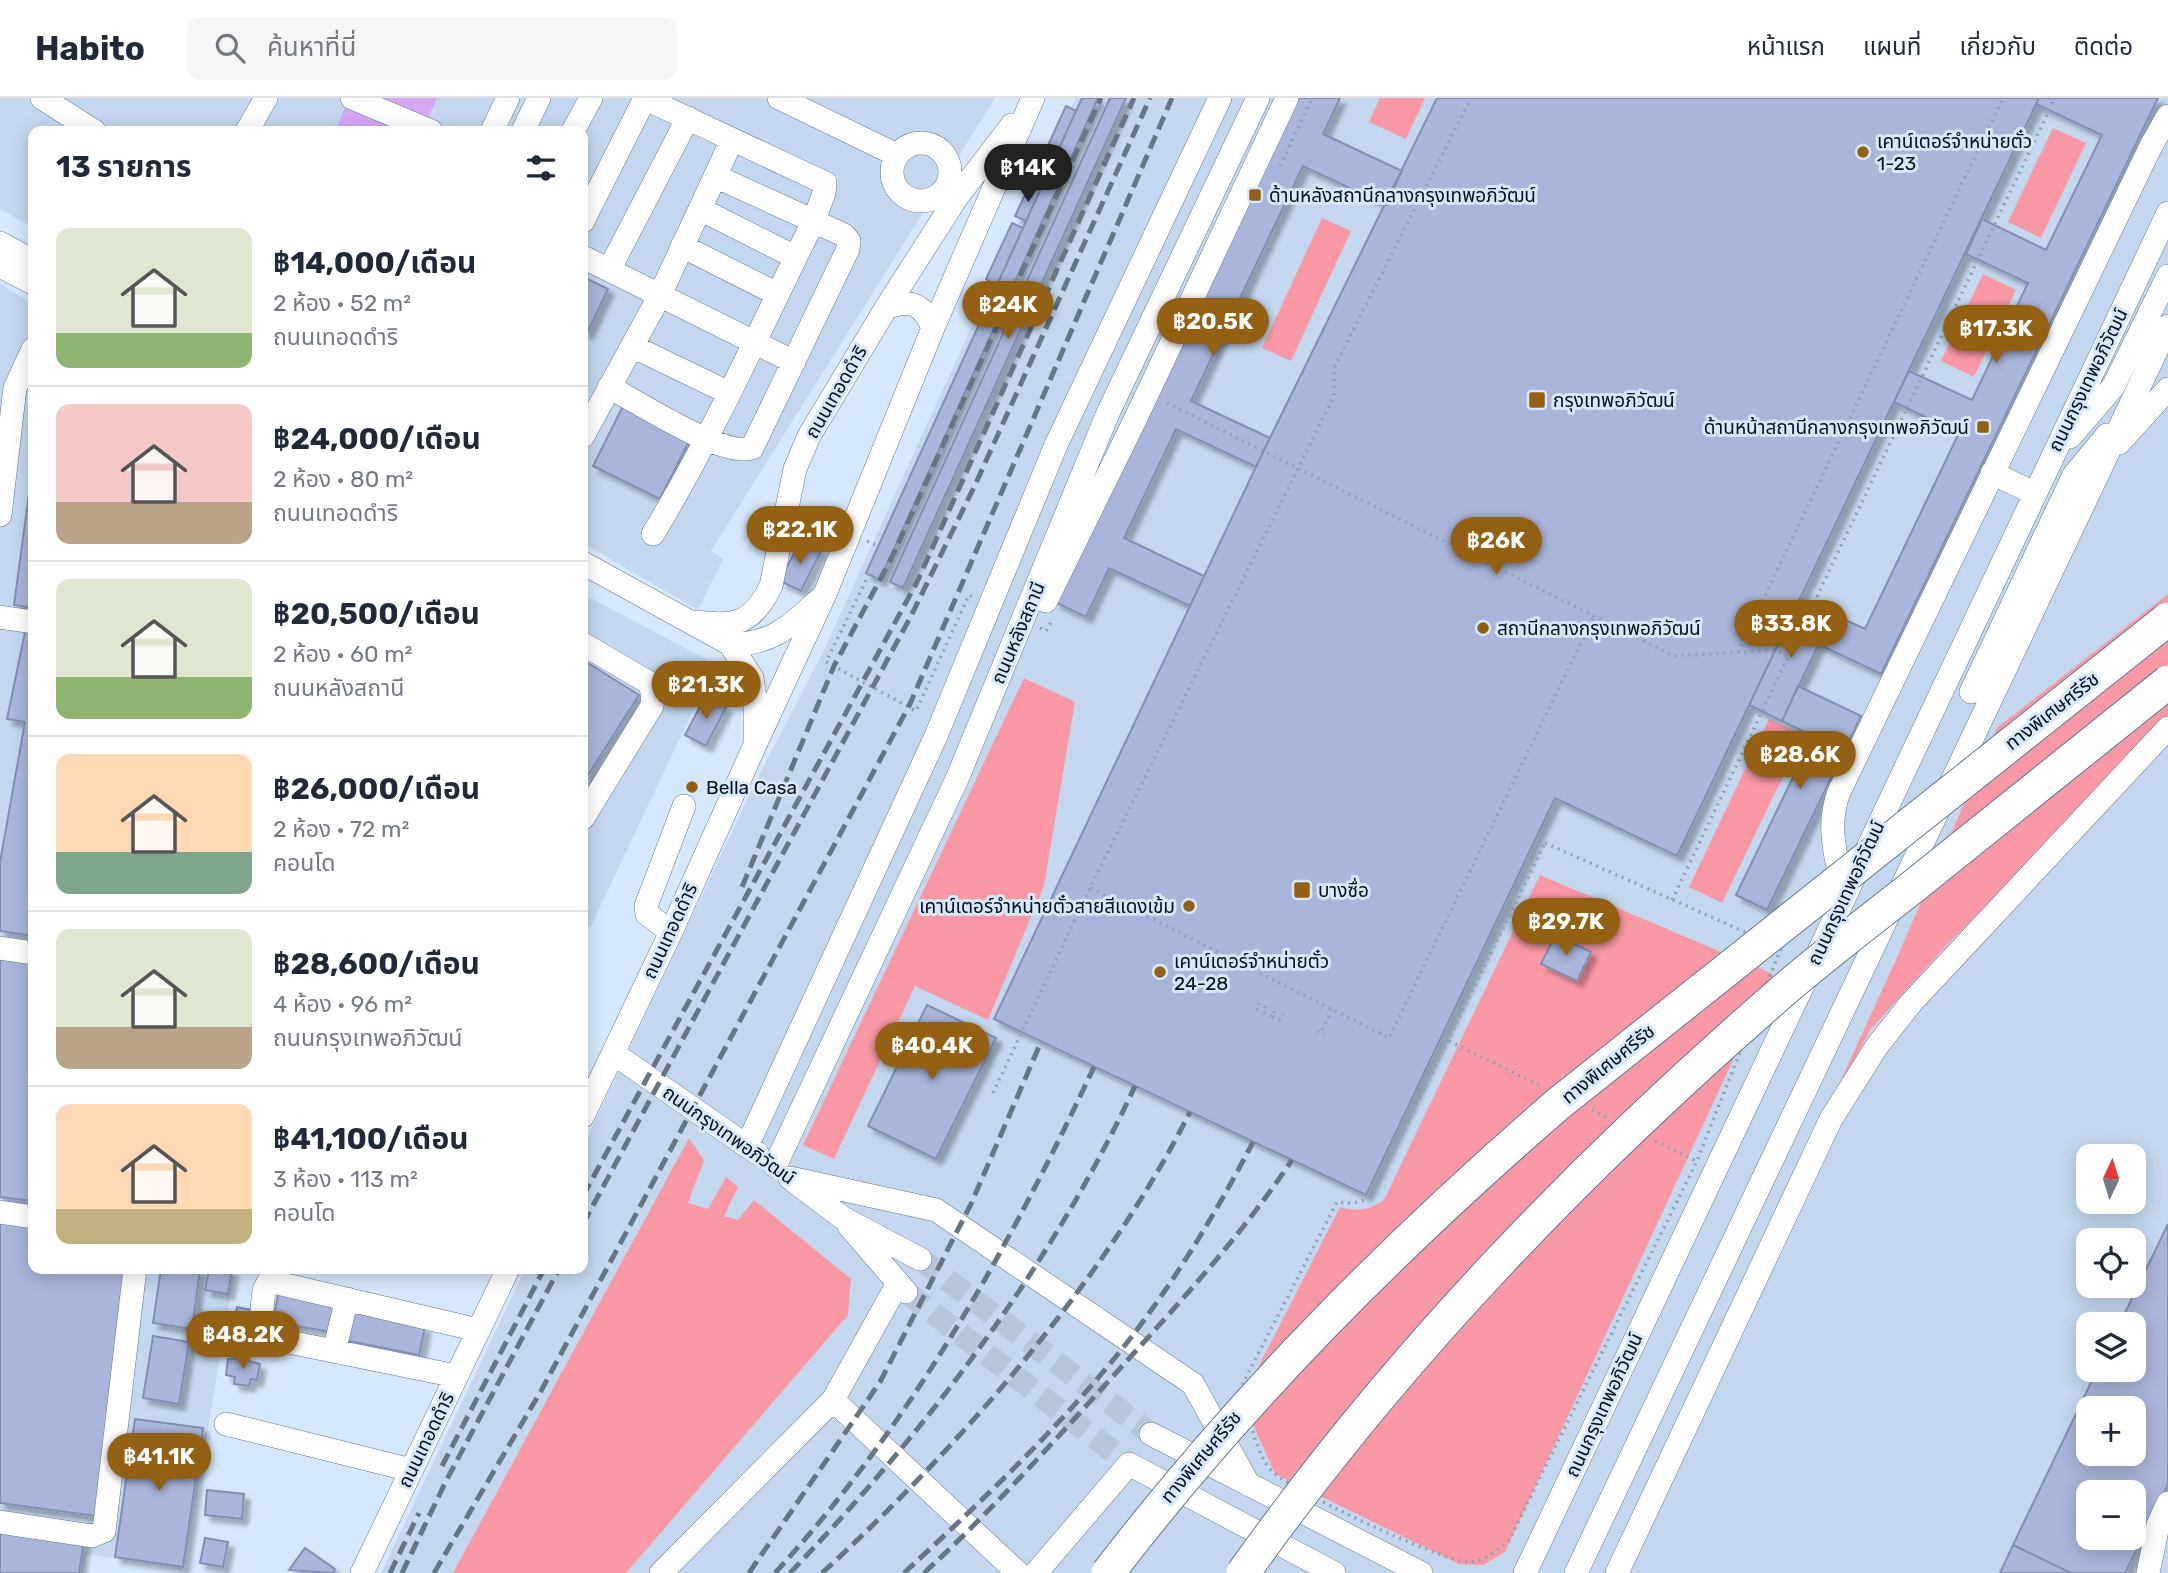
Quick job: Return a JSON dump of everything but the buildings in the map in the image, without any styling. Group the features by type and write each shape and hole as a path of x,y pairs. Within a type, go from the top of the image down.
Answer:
{"highway":[{"name":"ทางพิเศษศรีรัช","path":"1108,1573 1212,1442 1286,1361 1468,1182 1558,1104 2168,619"},
{"path":"1242,1573 1343,1438 1419,1346 1598,1160 1786,988 2168,682"}],"street":[{"path":"250,126 266,98"},
{"path":"352,98 418,126"},
{"path":"494,126 508,98"},
{"path":"525,126 539,98"},
{"path":"576,126 591,98"},
{"path":"588,210 644,98 824,183 824,193 814,220 796,257 678,496 653,534"},
{"path":"779,98 897,155"},
{"name":"ถนนเทอดดำริ","path":"689,621 732,624 750,617 762,603 771,586 795,468 809,436 951,193 1033,98"},
{"name":"ถนนเทอดดำริ","path":"588,1106 671,932 825,594 933,328 1033,98"},
{"name":"ถนนหลังสถานี","path":"747,1146 936,736 1056,445 1220,98"},
{"name":"ถนนหลังสถานี","path":"782,1172 957,779 1108,414 1258,98"},
{"path":"957,779 1145,400 1287,98"},
{"path":"46,99 86,126"},
{"path":"1845,897 1831,831 1832,810 1992,473 2151,146 2168,117"},
{"path":"609,270 688,118"},
{"path":"588,427 659,297 732,140"},
{"path":"911,144 929,144 937,148 943,154 950,170 951,193 929,199 909,198 900,192 892,174 897,155 911,144"},
{"path":"609,387 706,439 734,450 752,449 848,249 849,241 844,235 814,220 715,176"},
{"path":"700,209 796,257"},
{"name":"ถนนกรุงเทพอภิวัฒน์","path":"1523,1570 2168,213"},
{"path":"0,228 28,243"},
{"path":"0,243 28,258"},
{"path":"682,246 777,295"},
{"path":"588,260 794,362"},
{"path":"0,266 28,280"},
{"path":"2050,461 2113,387 2168,276"},
{"path":"886,308 901,302 918,304 927,314 933,328"},
{"path":"1576,1573 2168,326"},
{"path":"632,345 729,393"},
{"path":"0,515 4,448 24,404 18,377 28,358"},
{"path":"2106,457 2168,389"},
{"path":"1970,692 2074,475 2129,408"},
{"path":"1992,473 2034,493"},
{"path":"588,566 730,644"},
{"name":"ถนนเทอดดำริ","path":"730,644 755,645 780,632 825,594"},
{"path":"0,617 28,621"},
{"name":"ถนนเทอดดำริ","path":"730,644 752,678 755,745"},
{"path":"588,647 648,682 653,692 652,706 588,810"},
{"path":"1617,1573 1831,1119 1877,1046 1911,1003 2168,728"},
{"path":"671,932 647,914 646,906 684,806"},
{"path":"0,948 28,952"},
{"name":"ถนนกรุงเทพอภิวัฒน์","path":"613,1053 747,1146 843,1218 920,1259"},
{"path":"782,1172 936,1210 1192,1384 1249,1486"},
{"path":"0,1212 28,1216"},
{"name":"ถนนกรุงเทพอภิวัฒน์","path":"833,1400 902,1289 843,1218"},
{"path":"0,1522 92,1536 104,1531 134,1274"},
{"name":"ถนนเทอดดำริ","path":"362,1573 506,1274"},
{"path":"456,1376 274,1339 260,1328 264,1290 270,1281 478,1330"},
{"path":"334,1351 347,1299"},
{"path":"661,1573 833,1400 1018,1573"},
{"path":"226,1424 411,1470"},
{"path":"1036,1573 1133,1467 1155,1437 1421,1573"},
{"path":"1133,1467 1334,1573"},
{"path":"2148,1573 2158,1525 2168,1503"}],"path":[{"path":"1277,172 1312,98"},
{"path":"993,1093 1090,888 1334,396 1334,368 1471,98"},
{"path":"1738,652 2003,98"},
{"path":"1672,900 2055,98"},
{"path":"1172,393 1166,405 1674,656 1775,650 1788,656"},
{"path":"803,524 817,532 811,546"},
{"path":"869,574 826,662 916,711 969,595 990,605"},
{"path":"1034,625 1046,631 1056,613"},
{"path":"1090,888 1389,1038 1594,616"},
{"path":"1545,843 1672,900 1781,948 1697,1161 1509,1540 1491,1556 1471,1562 1455,1560 1422,1549 1314,1497 1270,1471 1256,1442 1243,1383 1337,1202 1355,1205 1364,1202 1374,1192 1545,843"},
{"path":"1259,1003 1256,1009 1272,1017 1280,1020 1283,1014"},
{"path":"1263,1012 1265,1006"},
{"path":"1321,1032 1332,1010"},
{"path":"1272,1017 1275,1011"}],"shaded area":[{"path":"0,98 995,98 711,551 723,559 698,610 588,546 588,126 28,126 28,225 0,209"},
{"path":"349,98 437,98 424,126 337,126"},
{"name":"สถานีกลางกรุงเทพอภิวัฒน์","path":"1076,98 2168,98 2168,1573 381,1573 523,1274 588,1274 588,1136 754,785 823,652"},
{"path":"1380,98 1425,98 1406,139 1369,122"},
{"path":"2053,128 2086,143 2041,238 2008,222"},
{"path":"1322,218 1351,231 1291,361 1262,348"},
{"path":"1983,274 2016,290 1974,377 1941,361"},
{"path":"0,284 28,301 28,1274 234,1274 184,1570 87,1554 83,1573 0,1573"},
{"path":"2168,594 2168,720 1945,947 1870,1030 1824,1117 1997,728"},
{"path":"588,597 715,664 591,926 588,926"},
{"path":"1024,678 1075,702 1044,886 988,1020 915,986 834,1159 803,1145"},
{"path":"1769,719 1803,735 1722,903 1689,887"},
{"path":"1540,875 1773,974 1505,1552 1483,1565 1459,1564 1275,1474 1242,1399 1340,1207 1363,1209 1384,1200"},
{"path":"689,1138 704,1160 688,1203 708,1209 726,1177 738,1187 724,1216 738,1220 754,1200 851,1279 848,1315 626,1573 453,1573"}],"tunnel":[{"path":"920,1259 1151,1434"},
{"path":"906,1292 1129,1464"}],"railway":[{"path":"742,887 834,666 891,559 1101,98"},
{"path":"588,1187 917,582 1134,98"},
{"path":"588,1215 911,616 976,483 1150,98"},
{"path":"434,1573 541,1391 910,704 1172,98"},
{"path":"749,1573 880,1382 971,1204 1041,1042"},
{"path":"775,1573 870,1457 954,1332 1027,1202 1094,1067"},
{"path":"790,1573 890,1462 983,1343 1065,1218 1102,1153 1135,1086"},
{"path":"822,1573 926,1471 1026,1358 1116,1237 1156,1175 1190,1112"},
{"path":"904,1573 1048,1434 1126,1344 1194,1246 1253,1142"},
{"path":"924,1573 1032,1465 1176,1307 1236,1235 1292,1160"},
{"path":"442,1466 541,1274"},
{"path":"402,1573 446,1481 556,1274"},
{"path":"390,1573 419,1513"}],"place":[{"name":"เคาน์เตอร์จำหน่ายตั๋ว 1-23","path":"1863,152"},
{"name":"ด้านหลังสถานีกลางกรุงเทพอภิวัฒน์","path":"1255,195"},
{"name":"กรุงเทพอภิวัฒน์","path":"1537,400"},
{"name":"ด้านหน้าสถานีกลางกรุงเทพอภิวัฒน์","path":"1983,427"},
{"name":"สถานีกลางกรุงเทพอภิวัฒน์","path":"1483,628"},
{"name":"Bella Casa","path":"692,787"},
{"name":"บางซื่อ","path":"1302,890"},
{"name":"เคาน์เตอร์จำหน่ายตั๋วสายสีแดงเข้ม","path":"1189,906"},
{"name":"เคาน์เตอร์จำหน่ายตั๋ว 24-28","path":"1160,972"}]}
